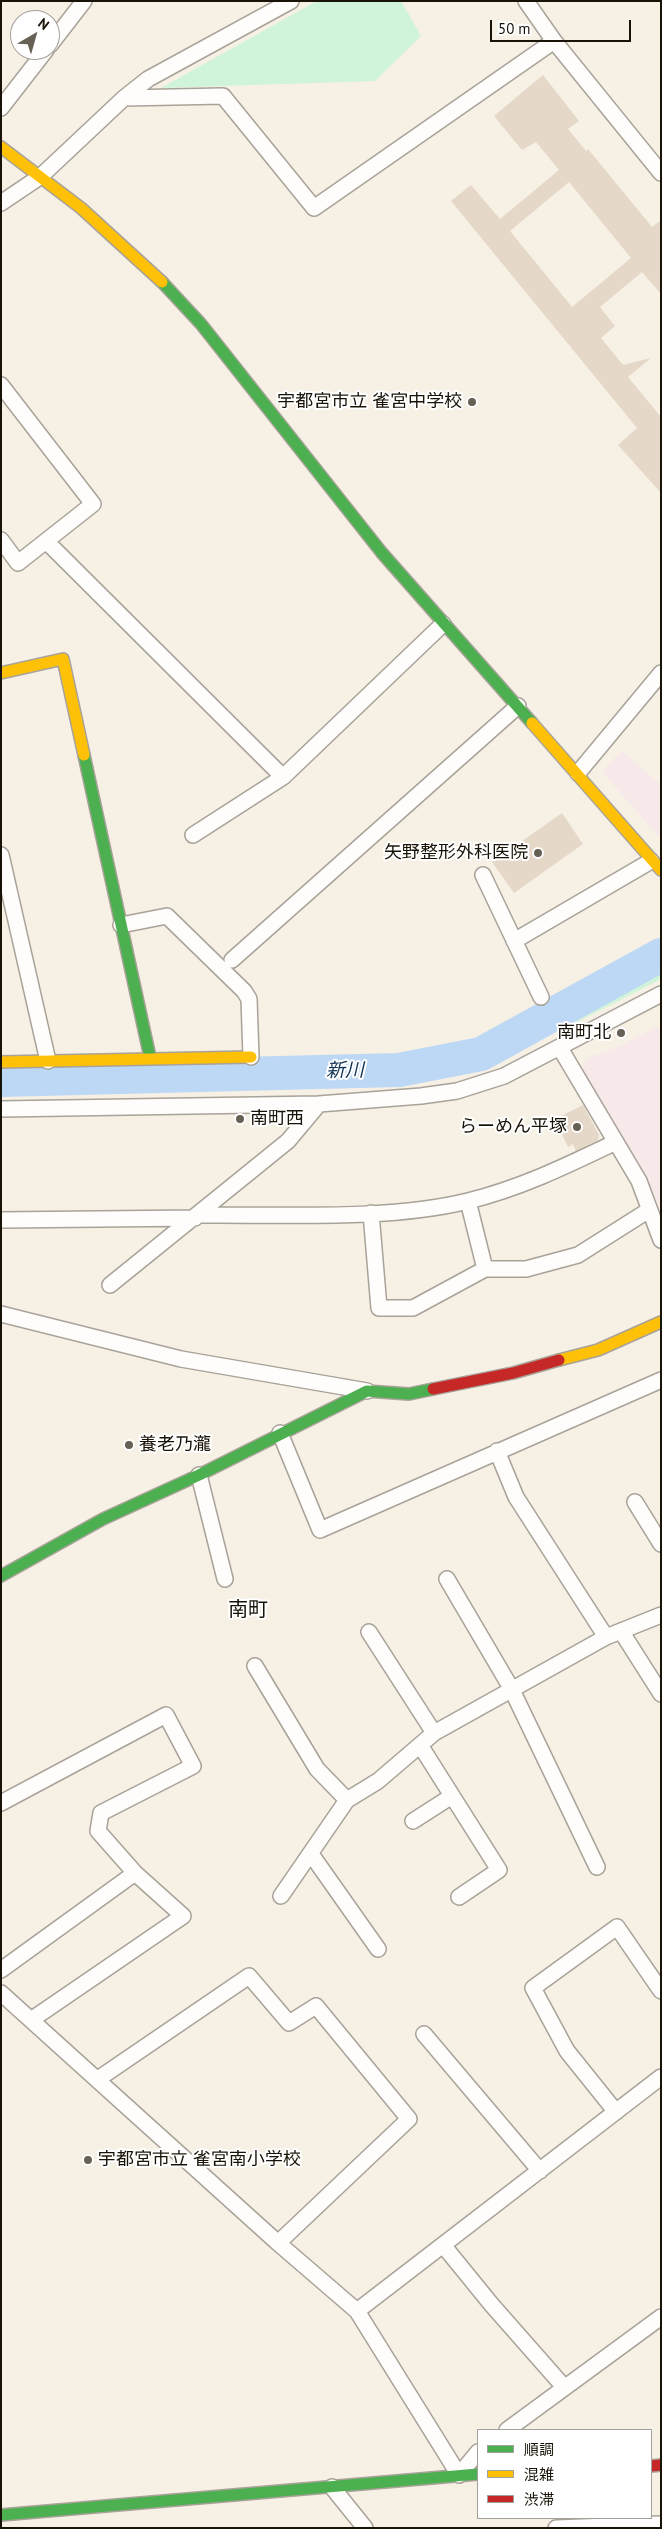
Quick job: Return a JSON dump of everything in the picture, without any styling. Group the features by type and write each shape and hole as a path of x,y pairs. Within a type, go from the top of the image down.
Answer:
{"street":[{"path":"60,33 84,1"},
{"path":"1,203 41,176 124,98 148,79 267,6 291,1"},
{"path":"526,1 554,41 661,173"},
{"path":"124,98 224,96 314,208 554,41"},
{"path":"1,108 38,60"},
{"path":"1,147 98,221 172,289 202,324 382,553 443,624 578,773 656,866 514,941"},
{"path":"1,385 93,504 18,562 1,540"},
{"path":"46,541 283,777"},
{"path":"193,835 283,777 443,624"},
{"path":"1,673 63,659 150,1058"},
{"path":"578,773 661,673"},
{"path":"232,960 518,706"},
{"path":"1,855 48,1061"},
{"path":"483,874 540,997"},
{"path":"1,1062 251,1057 249,999 244,991 167,916 121,925"},
{"path":"1,1109 319,1104 421,1096 456,1091 504,1076 661,994"},
{"path":"560,1048 639,1181 661,1240"},
{"path":"110,1284 288,1141 319,1104"},
{"path":"1,1220 371,1213 418,1210 468,1201 538,1180 616,1142"},
{"path":"468,1201 485,1269"},
{"path":"371,1213 379,1308 413,1308 485,1269 526,1269 578,1255 649,1210"},
{"path":"1,1314 181,1360 367,1391 409,1394 513,1373 598,1350 661,1322"},
{"path":"280,1433 320,1530 498,1450 661,1380"},
{"path":"1,1576 103,1519 199,1475 367,1391"},
{"path":"498,1450 516,1497 606,1637"},
{"path":"199,1475 225,1579"},
{"path":"635,1502 661,1544"},
{"path":"447,1579 511,1688 597,1866"},
{"path":"281,1896 347,1800 378,1781 434,1733 511,1688 606,1637 661,1615"},
{"path":"621,1631 661,1694"},
{"path":"369,1632 434,1733"},
{"path":"255,1666 317,1769 347,1800"},
{"path":"1,1803 166,1715 194,1766 101,1813 98,1831 135,1873 183,1916 31,2020"},
{"path":"420,1745 499,1870 459,1897"},
{"path":"413,1821 452,1796"},
{"path":"311,1854 378,1949"},
{"path":"1,1970 135,1873"},
{"path":"616,2112 567,2051 533,1988 616,1927 661,1991"},
{"path":"98,2079 249,1976 289,2023 316,2006 410,2118 278,2243"},
{"path":"1,1993 278,2243 358,2311 459,2475"},
{"path":"424,2034 540,2171"},
{"path":"358,2311 661,2077"},
{"path":"443,2245 491,2304 564,2387"},
{"path":"508,2429 661,2318"},
{"path":"459,2475 477,2453"},
{"path":"1,2515 477,2474"},
{"path":"332,2487 365,2528"},
{"path":"556,2528 660,2526"}],"shaded area":[{"path":"622,751 661,785 661,839 603,773 604,768"},
{"path":"661,1025 661,1210 587,1080 583,1064 590,1057 618,1047"}],"green space":[{"path":"317,1 401,1 421,36 375,81 161,88"},
{"path":"661,972 661,979 558,1032"}],"building":[{"path":"543,75 579,121 568,129 586,151 588,149 652,227 661,220 661,294 642,272 600,307 615,326 601,338 623,365 651,358 628,377 661,417 661,493 618,445 637,428 451,201 471,185 500,219 559,170 536,142 522,150 494,116","holes":["569,182 631,258 572,307 510,231"]},
{"name":"矢野整形外科医院","path":"562,813 583,844 514,893 492,862"},
{"name":"らーめん平塚","path":"583,1105 599,1135 598,1140 576,1151 573,1144 568,1147 555,1119"}],"waterway":[{"name":"新川","path":"1,1080 399,1070 481,1054 661,955"}],"traffic: fast":[{"path":"162,282 201,324 382,553 532,723"},
{"path":"84,755 150,1057"},
{"path":"1,1576 103,1519 199,1475 367,1391 409,1394 433,1389"},
{"path":"1,2515 477,2474"}],"traffic: slow":[{"path":"1,147 81,208 162,282"},
{"path":"1,673 63,659 84,755"},
{"path":"532,723 661,870"},
{"path":"1,1062 251,1057"},
{"path":"559,1360 598,1350 661,1322"}],"traffic: jam":[{"path":"433,1389 513,1373 559,1360"},
{"path":"652,2466 661,2465"}],"place":[{"name":"宇都宮市立 雀宮中学校","path":"472,402"},
{"name":"矢野整形外科医院","path":"538,853"},
{"name":"南町北","path":"621,1033"},
{"name":"南町西","path":"240,1119"},
{"name":"らーめん平塚","path":"577,1127"},
{"name":"養老乃瀧","path":"129,1445"},
{"name":"宇都宮市立 雀宮南小学校","path":"88,2160"}],"district":[{"name":"南町","path":"248,1610"}]}
